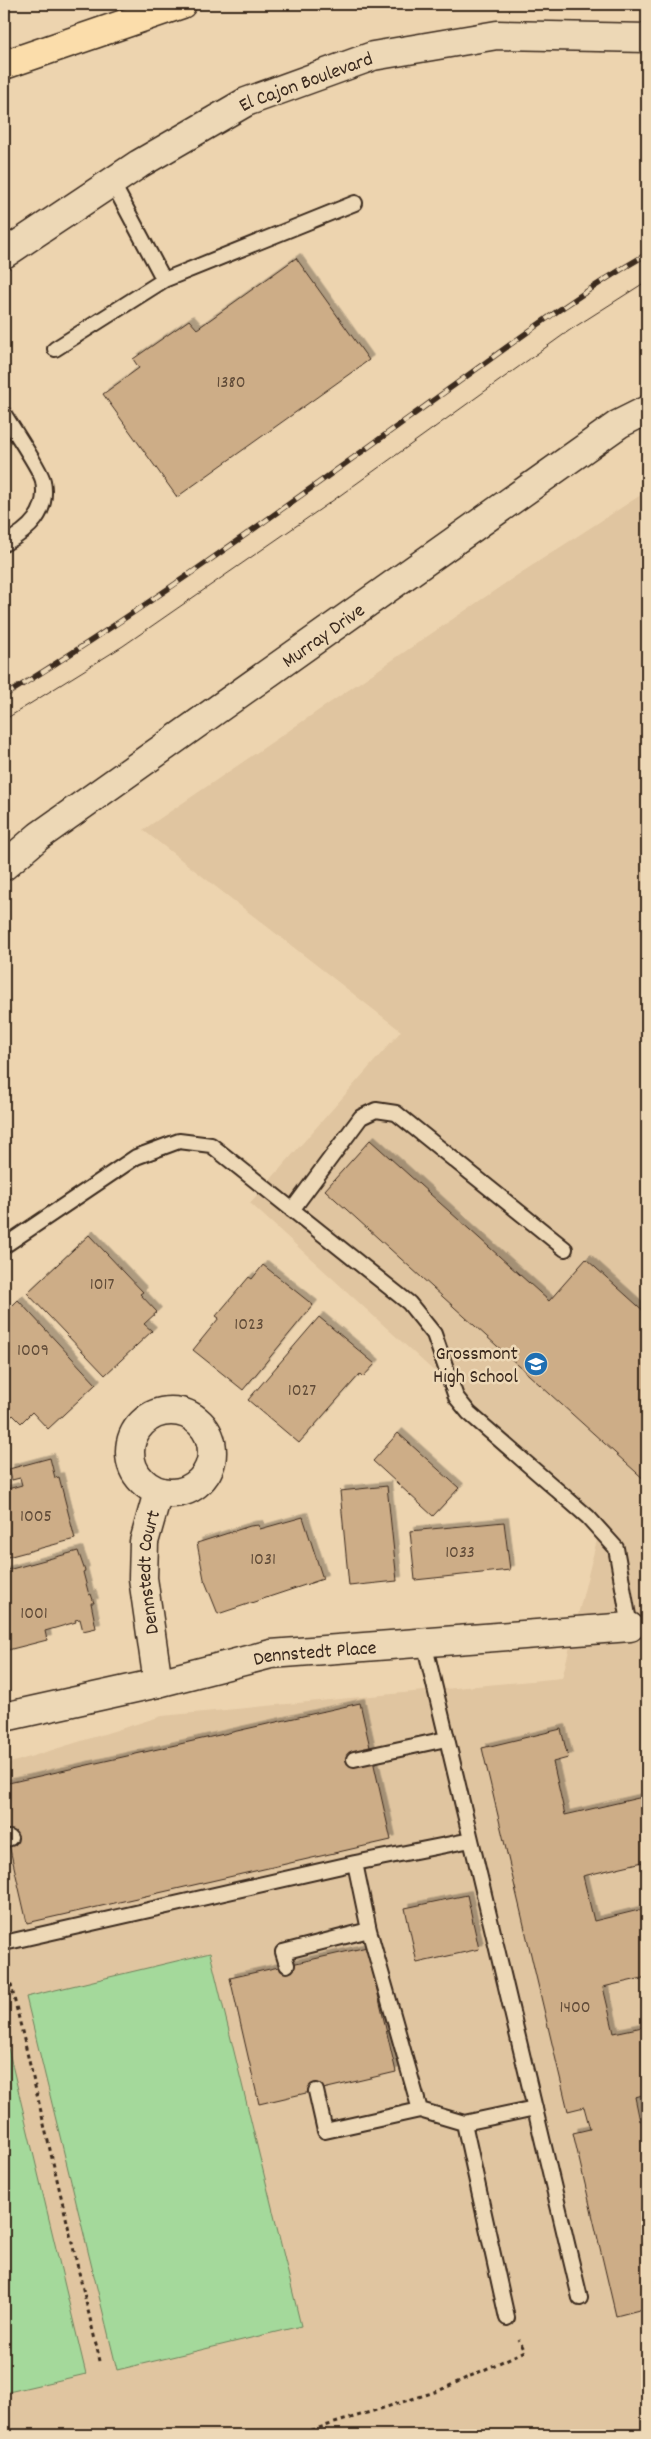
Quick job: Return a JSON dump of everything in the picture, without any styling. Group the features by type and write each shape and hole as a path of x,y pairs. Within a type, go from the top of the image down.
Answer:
{"highway":[{"path":"4,65 182,4"}],"street":[{"name":"El Cajon Boulevard","path":"4,254 112,182 246,102 373,56 497,35 647,38"},
{"name":"Murray Drive","path":"4,866 39,836 595,441 619,424 647,410"},
{"name":"Dennstedt Court","path":"158,1492 144,1542 143,1578 158,1683"},
{"name":"Dennstedt Place","path":"4,1717 158,1683 271,1654 630,1627"}],"lane":[{"path":"112,182 164,280"},
{"path":"55,349 164,280 355,203"},
{"path":"4,414 43,480 42,510 24,533 4,544"},
{"path":"292,1210 361,1117 376,1110 396,1114 564,1248"},
{"path":"4,1246 136,1157 179,1141 211,1145 409,1303 434,1334 456,1397 469,1413 588,1517 616,1548 630,1627"},
{"path":"424,1642 580,2298"},
{"path":"354,1759 446,1739"},
{"path":"4,1943 355,1863 470,1840"},
{"path":"355,1863 369,1930 420,2110"},
{"path":"286,1965 283,1952 369,1930"},
{"path":"316,2090 325,2131 420,2110 464,2123 534,2108"},
{"path":"464,2123 506,2318"}],"path":[{"path":"6,1963 100,2361"},
{"path":"296,2435 438,2391 525,2351"}],"shaded area":[{"name":"Grossmont High School","path":"647,491 647,2435 4,2435 4,1765 162,1716 562,1678 601,1524 250,1203 401,1031 143,830 516,576"}],"green space":[{"path":"210,1953 301,2326 117,2370 26,1997"},
{"path":"4,2031 86,2374 4,2393"}],"building":[{"path":"296,258 369,360 177,497 103,394 139,368 133,359 189,320 197,329"},
{"path":"370,1140 549,1301 586,1259 647,1314 647,1482 325,1190"},
{"path":"89,1235 143,1292 140,1294 157,1312 144,1324 152,1331 105,1375 27,1293"},
{"path":"263,1265 313,1305 243,1390 193,1350 219,1318 216,1316 249,1277 252,1279"},
{"path":"18,1300 96,1384 48,1429 32,1412 21,1423 13,1415 11,1417 4,1409 4,1314"},
{"path":"319,1317 375,1364 363,1377 360,1374 299,1443 248,1400"},
{"path":"398,1433 459,1488 433,1516 373,1461"},
{"path":"50,1458 55,1478 59,1477 75,1539 4,1558 4,1490 22,1485 20,1478 12,1480 9,1469"},
{"path":"387,1486 397,1581 349,1586 340,1491"},
{"path":"303,1517 323,1579 218,1614 204,1579 197,1543 250,1526 259,1525 260,1529"},
{"path":"504,1522 510,1570 415,1580 410,1531"},
{"path":"78,1551 85,1571 83,1572 89,1595 91,1594 94,1603 91,1603 96,1628 83,1631 80,1619 75,1620 76,1622 45,1631 47,1640 4,1651 4,1571"},
{"path":"360,1703 391,1840 27,1923 4,1823 4,1784"},
{"path":"561,1729 568,1758 553,1762 565,1815 647,1796 647,1861 583,1876 594,1921 647,1908 647,1977 603,1987 614,2033 647,2026 647,2094 635,2097 640,2121 647,2119 647,2308 616,2316 573,2133 590,2129 584,2107 568,2111 482,1748"},
{"path":"467,1895 479,1949 417,1963 405,1908"},
{"path":"367,1947 396,2072 259,2104 230,1978"}],"tram line":[{"path":"4,720 123,646 335,499 570,330 647,281"}],"railway":[{"path":"4,696 164,592 534,328 618,271 647,254"}],"place":[{"name":"Grossmont High School","path":"536,1364"}]}
